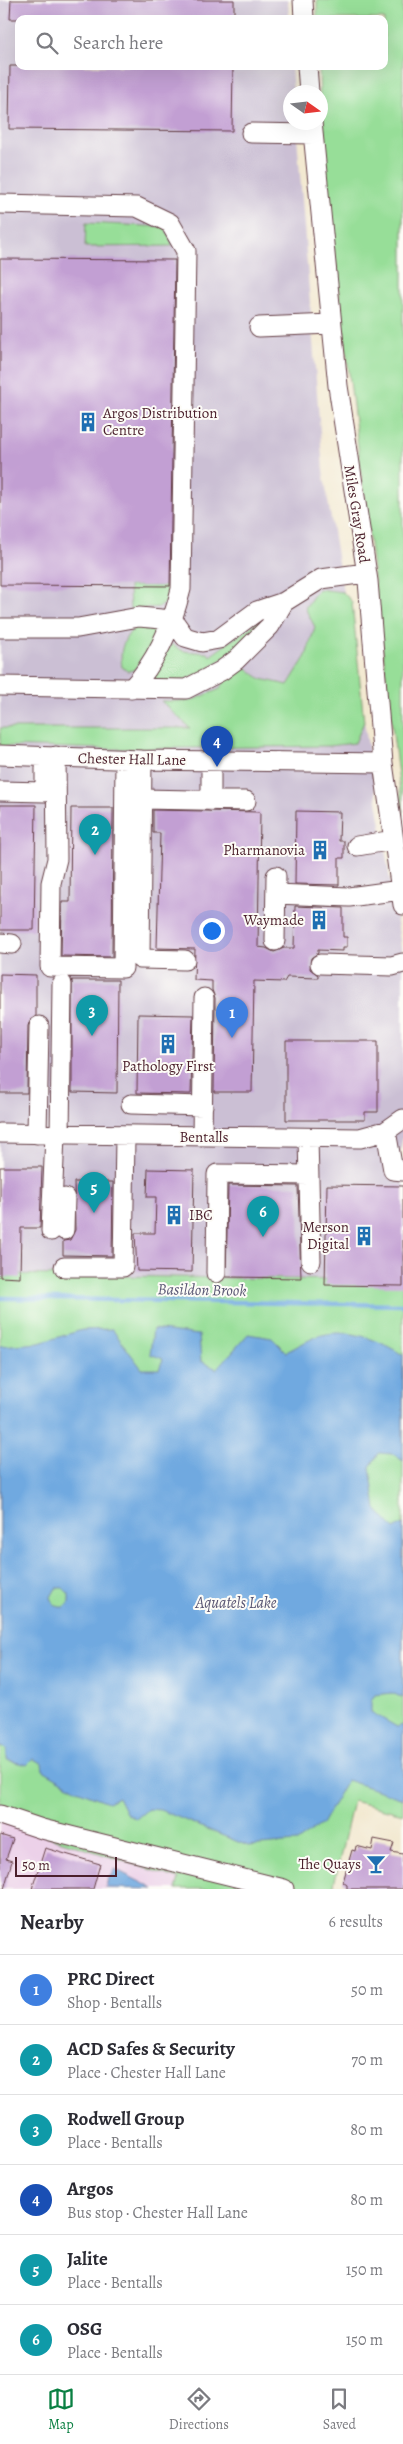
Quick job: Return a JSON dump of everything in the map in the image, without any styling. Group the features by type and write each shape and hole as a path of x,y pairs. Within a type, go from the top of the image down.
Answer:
{"street":[{"path":"303,0 304,15"},
{"path":"307,70 308,85"},
{"path":"251,133 288,130"},
{"name":"Miles Gray Road","path":"312,130 338,386 366,573 383,764 402,897"},
{"path":"0,204 137,206 170,223 186,251 181,589 173,620 148,672 131,689"},
{"path":"260,326 331,324"},
{"path":"0,628 78,628 139,617 173,620 185,637 202,642 219,639 257,610 284,602 321,580 366,573"},
{"path":"0,686 186,689 221,671 236,660 270,626 284,602"},
{"name":"Chester Hall Lane","path":"0,755 134,760 383,764"},
{"path":"50,756 56,859 51,883 50,967 123,968 134,760"},
{"path":"0,791 45,792 50,756"},
{"path":"134,760 142,799 140,959 185,960"},
{"path":"210,760 210,800"},
{"path":"142,799 246,802"},
{"path":"357,846 394,840"},
{"path":"275,941 276,885 349,897 402,897"},
{"path":"320,964 392,966 403,964"},
{"path":"58,1230 55,1135 62,984"},
{"path":"202,1137 204,998"},
{"path":"39,1026 55,1135"},
{"path":"64,1267 123,1267 131,1098 203,1106"},
{"name":"Bentalls","path":"0,1133 360,1138 386,1131 403,1119"},
{"path":"386,1131 393,1170 403,1171"},
{"path":"308,1138 311,1261"},
{"path":"216,1273 217,1174 309,1175"},
{"path":"0,1814 42,1829 284,1889"}],"shaded area":[{"path":"0,0 288,0 289,15 15,15 15,70 291,70 292,85 283,85 283,130 297,130 323,470 403,960 403,1135 399,1160 403,1160 403,1281 0,1274"},
{"path":"0,1821 212,1889 0,1889"}],"green space":[{"path":"317,0 403,0 403,816 321,143 321,130 328,130 328,85 319,85 319,70 388,70 388,15 317,15"},
{"path":"86,223 165,227 173,246 85,247"},
{"path":"129,586 175,586 165,603 160,607 130,609"},
{"path":"318,589 343,592 352,602 364,722 355,743 329,746 111,749 0,746 0,728 190,728 161,701 190,701 220,689 236,660 261,679 288,685 306,656 315,627 305,608"},
{"path":"261,619 263,622 227,656 207,670 181,681 153,681 151,676 171,644 183,651 208,653 210,656"},
{"path":"138,624 154,626 157,637 134,670 127,671 122,667 122,648 126,638"},
{"name":"Aquatels Lake","path":"0,1274 403,1281 403,1814 353,1801 333,1889 176,1889 179,1879 0,1821"}],"water":[{"name":"Aquatels Lake","path":"112,1329 142,1369 159,1369 163,1359 150,1354 153,1329 199,1335 201,1361 217,1369 248,1334 272,1338 286,1352 322,1335 333,1333 354,1334 374,1340 403,1355 403,1461 393,1454 379,1453 370,1467 376,1509 394,1529 403,1524 403,1698 392,1693 375,1695 371,1700 371,1712 397,1727 403,1725 403,1799 347,1780 322,1824 297,1842 248,1846 160,1810 148,1809 136,1819 126,1813 118,1797 108,1802 77,1790 43,1770 42,1763 33,1759 27,1765 7,1760 7,1749 0,1747 0,1346 39,1343 82,1330","holes":["56,1588 63,1588 69,1594 69,1602 65,1607 59,1607 53,1603 51,1597"]},
{"path":"115,1869 154,1889 106,1888 108,1877 112,1876"}],"building":[{"path":"11,0 234,0 234,15 15,15 15,19 10,19"},
{"path":"10,66 15,66 15,70 233,70 232,131 9,129"},
{"name":"Argos Distribution Centre","path":"0,259 175,260 170,586 0,585"},
{"path":"0,805 36,805 34,930 0,930"},
{"path":"71,808 113,808 112,957 61,956 62,902 70,902"},
{"path":"153,810 260,812 258,947 274,952 284,948 294,948 295,906 343,908 343,937 347,937 347,947 343,947 343,951 318,950 318,953 311,958 310,969 318,975 318,978 287,977 284,982 254,981 252,1092 214,1092 215,998 212,990 212,981 194,980 195,949 157,948 160,833 153,833"},
{"name":"Pharmanovia","path":"296,811 340,812 339,841 344,841 344,858 339,858 339,885 295,884"},
{"path":"0,974 36,975 36,1016 30,1020 28,1026 27,1093 0,1093"},
{"path":"72,980 118,980 117,1093 72,1092"},
{"name":"Pathology First","path":"138,1014 193,1015 191,1094 137,1093"},
{"path":"286,1041 378,1041 378,1112 365,1112 365,1120 286,1120"},
{"path":"0,1167 42,1167 40,1228 21,1228 20,1278 0,1277"},
{"name":"IBC","path":"148,1169 194,1170 192,1272 137,1271 135,1233 155,1233 156,1197 147,1197"},
{"path":"74,1182 113,1182 112,1256 63,1255 63,1241 70,1240 75,1230"},
{"path":"228,1185 298,1186 301,1278 226,1277"},
{"name":"Merson Digital","path":"327,1185 403,1186 403,1286 325,1285"},
{"path":"0,1835 13,1839 6,1859 12,1861 4,1889 0,1889"},
{"name":"The Quays","path":"374,1839 394,1843 391,1852 403,1854 403,1889 347,1889 347,1885 343,1882 352,1850 355,1851 356,1846 372,1850"},
{"path":"45,1848 100,1864 93,1889 32,1889"}],"waterway":[{"name":"Basildon Brook","path":"0,1298 403,1305"}],"place":[{"name":"Argos Distribution Centre","path":"88,422"},
{"name":"Argos","path":"217,767"},
{"name":"Pharmanovia","path":"320,850"},
{"name":"ACD Safes & Security","path":"95,855"},
{"name":"Waymade","path":"319,920"},
{"name":"Rodwell Group","path":"92,1036"},
{"name":"PRC Direct","path":"232,1038"},
{"name":"Pathology First","path":"168,1044"},
{"name":"Jalite","path":"94,1213"},
{"name":"IBC","path":"174,1215"},
{"name":"Merson Digital","path":"364,1236"},
{"name":"OSG","path":"263,1237"},
{"name":"The Quays","path":"376,1864"}]}
